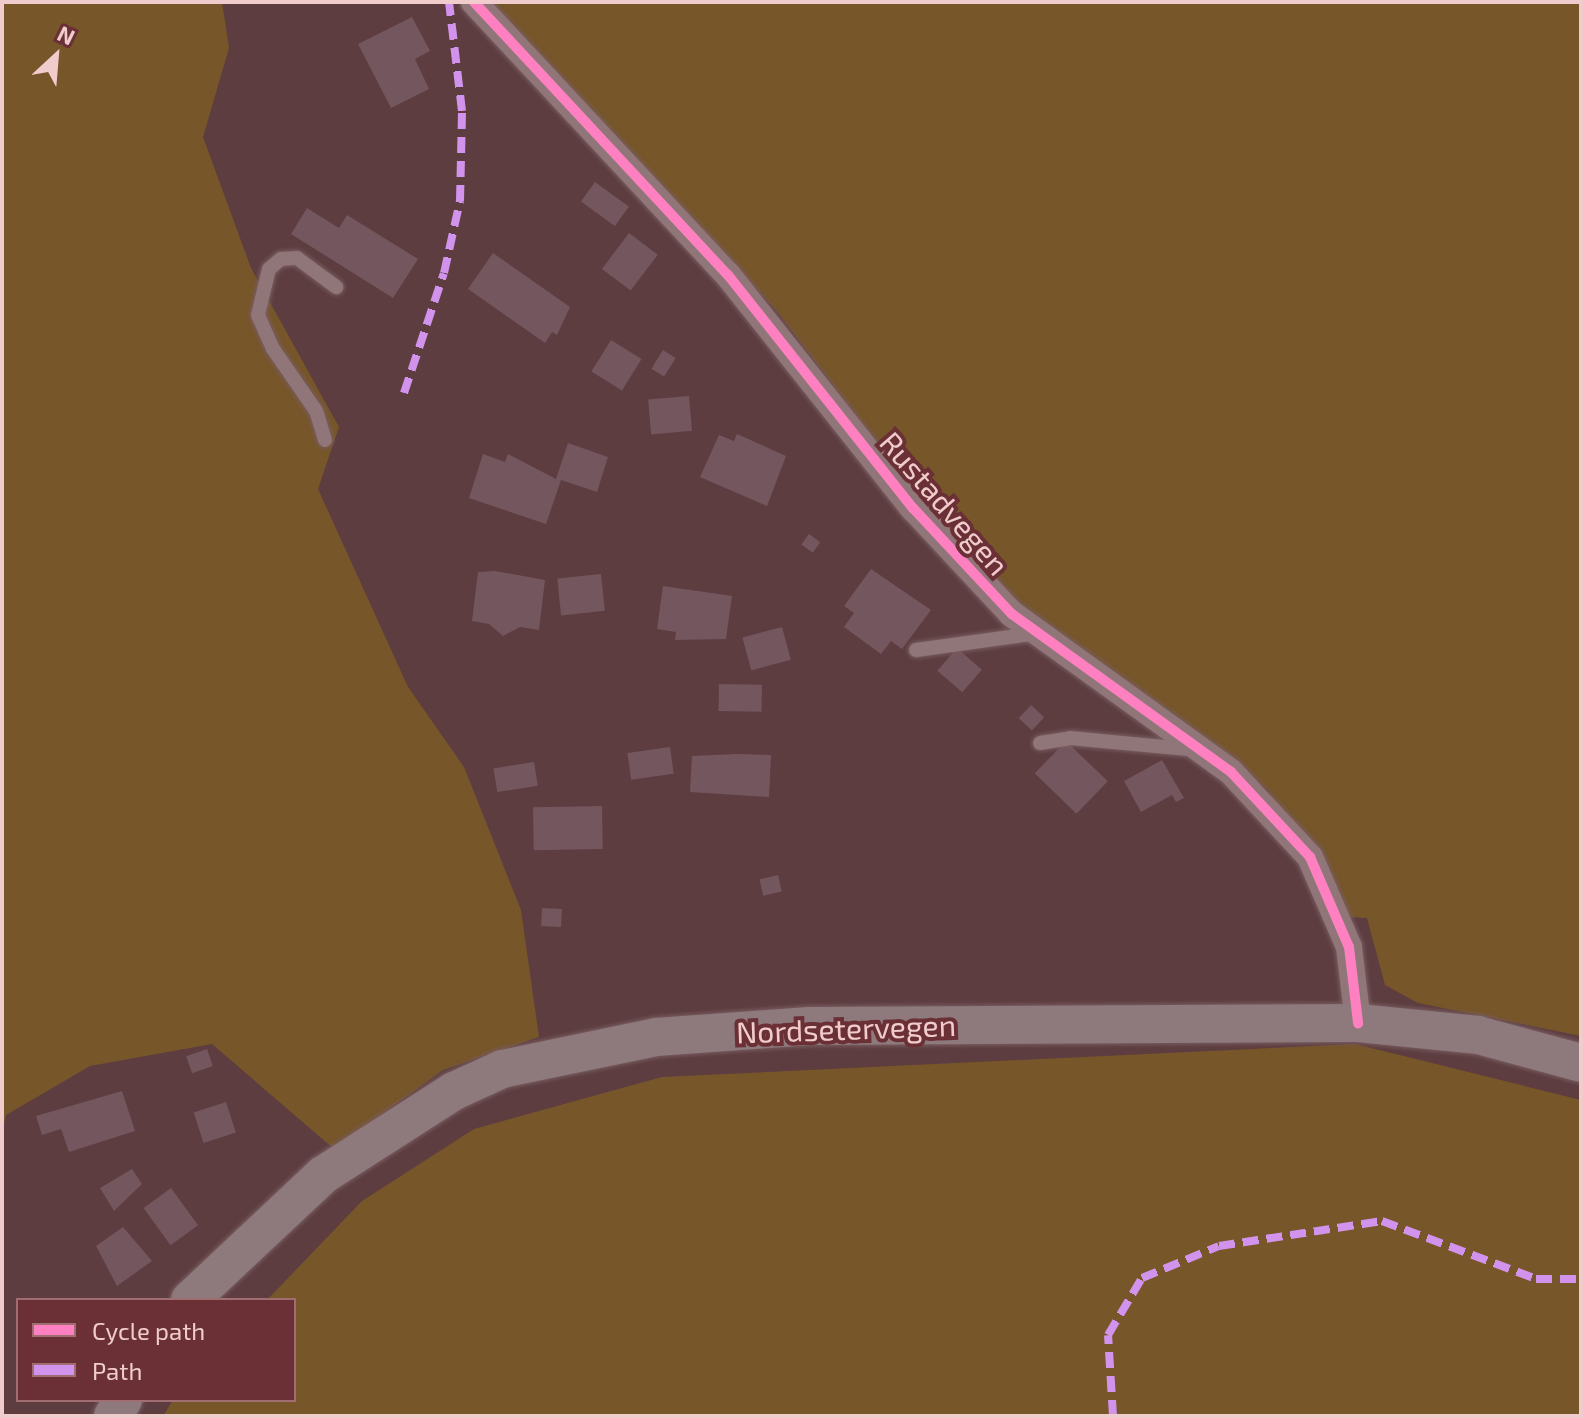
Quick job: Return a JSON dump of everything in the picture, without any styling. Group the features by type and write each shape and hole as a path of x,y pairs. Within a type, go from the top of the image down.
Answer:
{"main road":[{"name":"Nordsetervegen","path":"192,1298 323,1175 454,1091 502,1069 656,1037 810,1026 1358,1023 1478,1035 1581,1063"}],"street":[{"name":"Rustadvegen","path":"474,2 728,275 913,508 1012,614 1231,772 1310,857 1349,947 1358,1023"}],"lane":[{"path":"325,440 316,411 273,349 258,315 269,269 281,259 297,258 336,287"},
{"path":"916,650 1038,633"},
{"path":"1040,743 1070,738 1202,750"}],"shaded area":[{"path":"2,2 222,2 229,48 203,137 251,268 339,427 318,489 408,687 464,767 521,910 539,1037 443,1070 334,1149 212,1044 90,1066 6,1115 2,1134"},
{"path":"489,2 1581,2 1581,1036 1418,1003 1385,985 1367,918 1326,916 1268,790 1015,604 907,483 776,310"},
{"path":"1355,1044 1581,1100 1581,1416 163,1416 172,1402 296,1402 296,1298 269,1298 362,1201 474,1129 662,1077"}],"building":[{"path":"412,17 430,51 415,59 429,89 391,108 358,44"},
{"path":"595,182 629,207 615,226 581,201"},
{"path":"307,208 339,228 347,215 418,259 393,298 291,234"},
{"path":"629,233 658,255 631,291 602,269"},
{"path":"493,253 570,307 557,335 552,332 545,343 468,289"},
{"path":"611,340 642,359 622,390 591,371"},
{"path":"663,350 676,358 664,377 651,369"},
{"path":"689,396 692,431 651,434 648,400"},
{"path":"737,434 786,456 767,506 700,477 719,435 734,441"},
{"path":"568,443 608,457 597,492 561,480 546,524 469,498 483,454 505,462 508,454 556,479"},
{"path":"809,534 820,542 813,553 801,545"},
{"path":"871,569 931,610 902,649 891,641 881,654 844,627 854,613 844,606"},
{"path":"495,571 545,580 539,630 520,627 503,636 489,624 472,621 478,572"},
{"path":"601,574 605,611 561,615 557,579"},
{"path":"663,586 732,596 726,639 675,640 676,632 657,629"},
{"path":"782,627 791,660 751,670 742,638"},
{"path":"957,648 982,670 962,692 937,671"},
{"path":"719,684 762,685 762,712 719,711"},
{"path":"1031,705 1044,717 1032,730 1019,718"},
{"path":"1066,741 1108,781 1076,814 1035,773"},
{"path":"670,747 674,774 631,780 627,753"},
{"path":"771,755 769,797 690,792 692,756"},
{"path":"1162,760 1184,798 1176,802 1172,795 1141,812 1124,781"},
{"path":"534,762 538,786 497,792 494,768"},
{"path":"602,806 603,849 534,850 533,807"},
{"path":"778,875 782,892 763,896 759,879"},
{"path":"542,908 562,909 561,927 541,926"},
{"path":"207,1049 213,1066 192,1073 186,1056"},
{"path":"122,1091 135,1131 69,1152 61,1129 42,1135 36,1116"},
{"path":"226,1102 236,1132 204,1143 194,1113"},
{"path":"132,1169 142,1184 114,1211 100,1188"},
{"path":"171,1188 198,1225 171,1245 143,1208"},
{"path":"123,1227 152,1261 117,1286 96,1246"}],"marked path":[{"path":"404,393 444,273 460,201 462,111 449,2"},
{"path":"1113,1416 1108,1335 1142,1278 1219,1246 1382,1221 1536,1279 1581,1279"}],"cycle path":[{"path":"474,2 728,275 913,508 1012,614 1231,772 1310,857 1349,947 1358,1023"}]}
